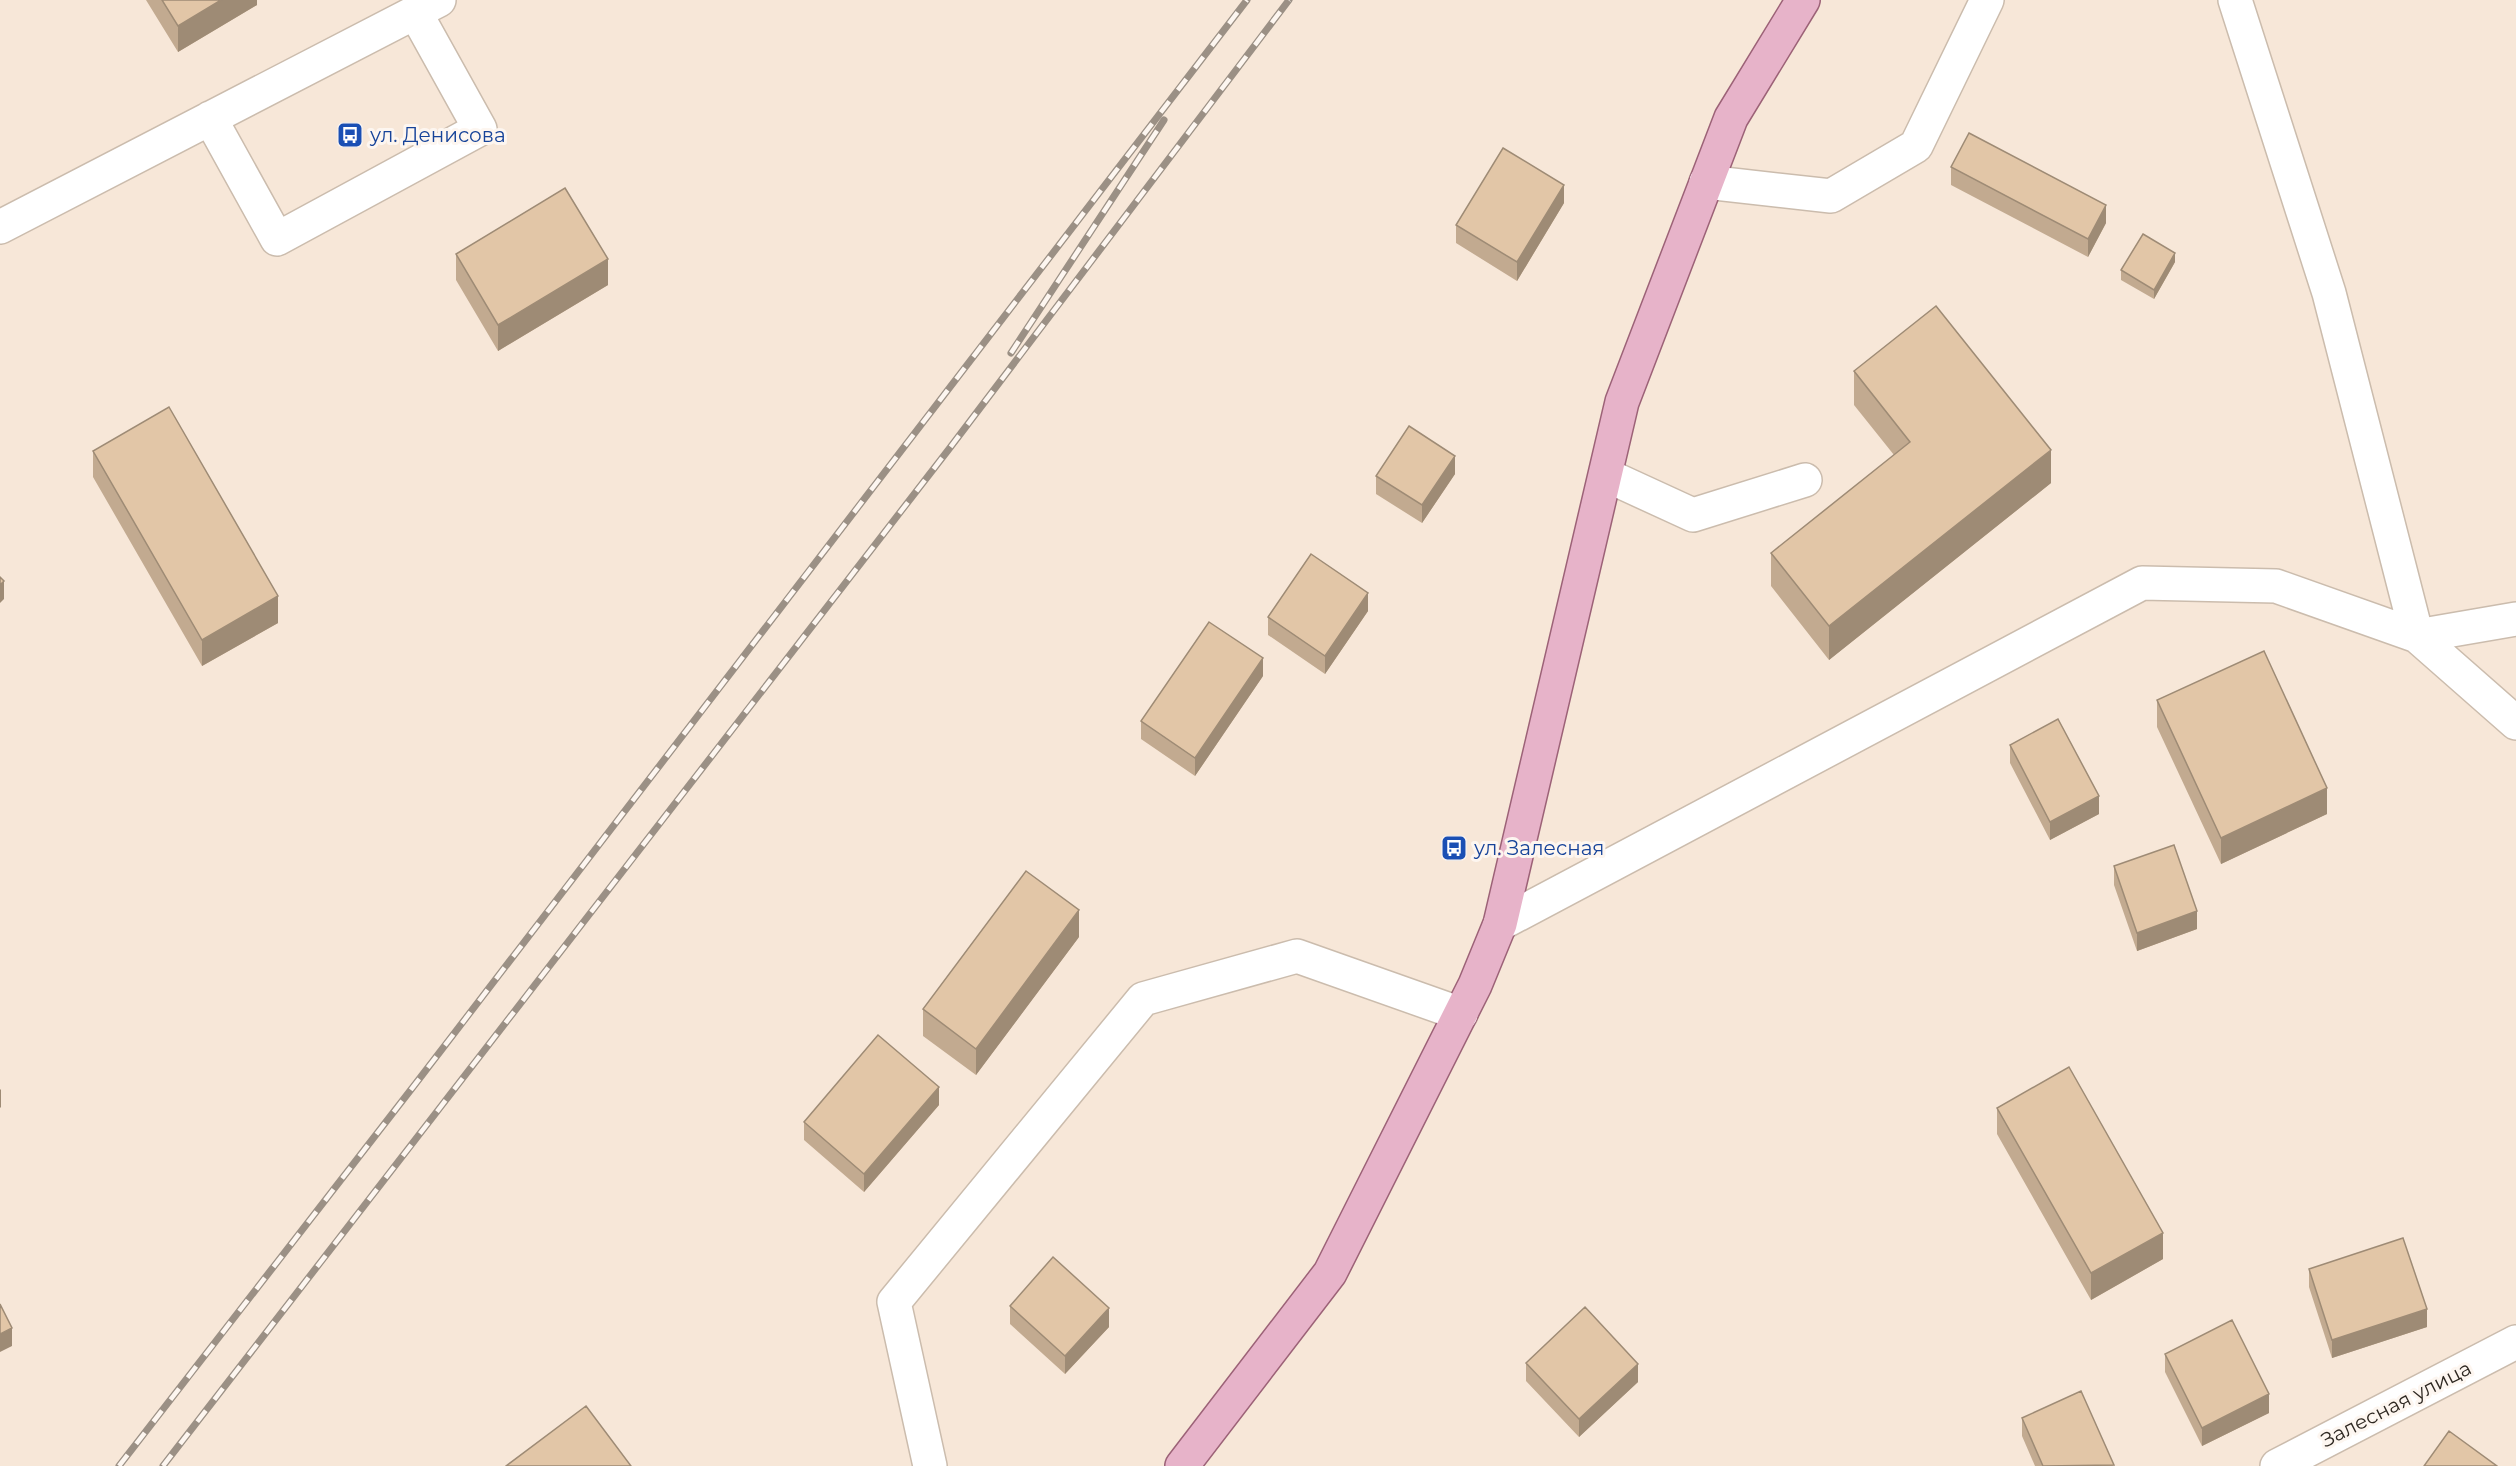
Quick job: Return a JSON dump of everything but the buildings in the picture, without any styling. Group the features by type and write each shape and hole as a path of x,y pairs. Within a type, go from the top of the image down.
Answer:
{"main road":[{"path":"1182,1466 1330,1273 1475,985 1500,924 1622,402 1731,118 1803,0"}],"street":[{"path":"1706,182 1831,196 1916,146 1987,0"},
{"path":"2235,0 2329,293 2417,636"},
{"path":"0,227 210,118 427,6 480,129 276,239 210,118"},
{"path":"1606,475 1693,515 1805,480"},
{"path":"1500,924 2142,583 2276,586 2417,636 2516,723"},
{"path":"2417,636 2516,618"},
{"path":"930,1466 894,1302 1143,999 1297,956 1461,1014"},
{"name":"Залесная улица","path":"2277,1466 2516,1342"}],"railway":[{"path":"119,1466 413,1087 1247,0"},
{"path":"163,1466 949,449 1289,0"},
{"path":"1011,353 1164,120"}],"place":[{"name":"ул. Денисова","path":"350,135"},
{"name":"ул. Залесная","path":"1454,848"}]}
